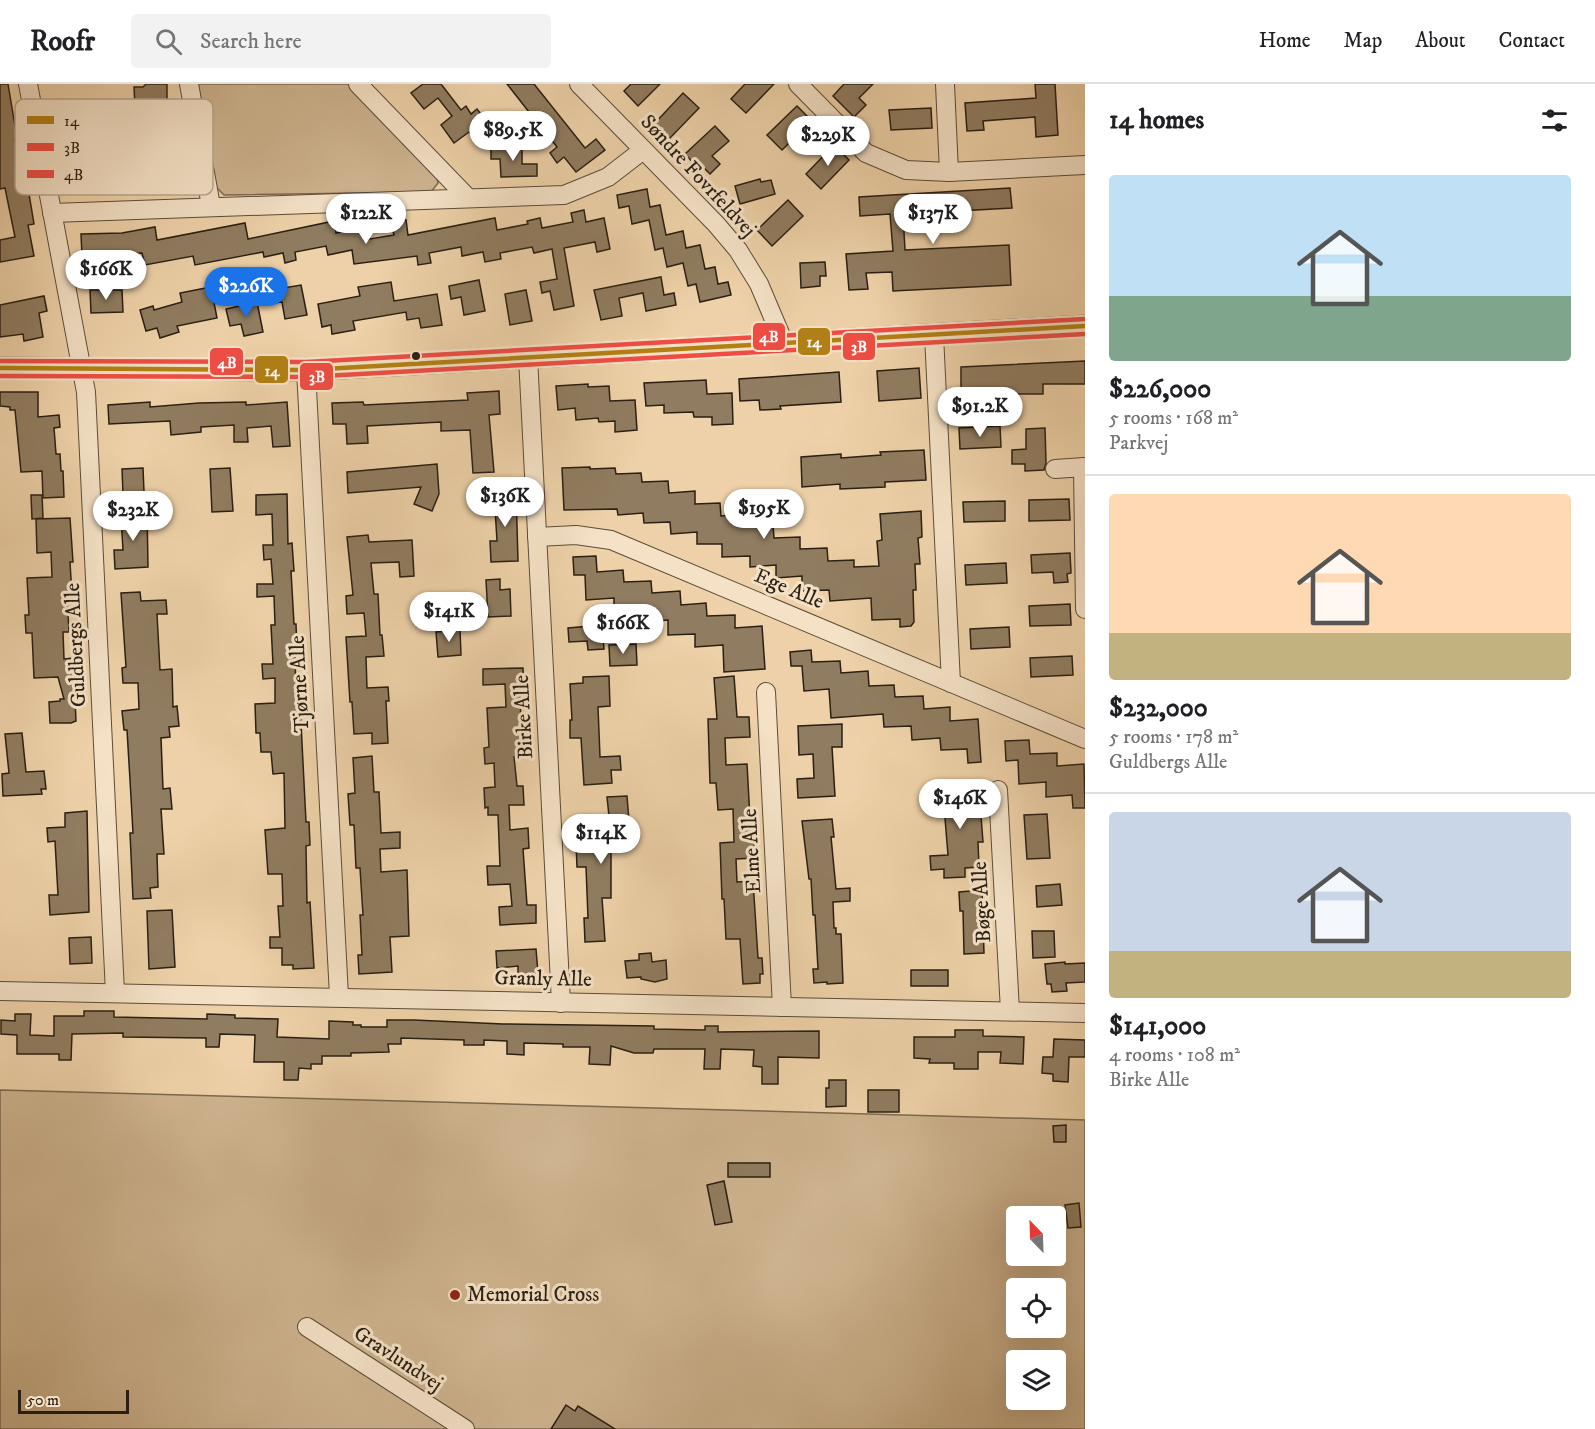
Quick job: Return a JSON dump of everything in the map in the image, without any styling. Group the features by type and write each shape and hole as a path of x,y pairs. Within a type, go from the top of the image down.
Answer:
{"street":[{"name":"Guldbergs Alle","path":"28,84 31,99"},
{"path":"189,84 192,99"},
{"path":"358,84 468,198"},
{"name":"Søndre Fovrfeldvej","path":"579,84 716,224 738,250 759,284 784,343"},
{"path":"798,84 866,153 906,170 949,172 1085,165"},
{"path":"945,84 949,172"},
{"path":"52,213 564,195 608,177 643,150"},
{"name":"Guldbergs Alle","path":"49,195 86,392 116,993"},
{"path":"209,195 211,206"},
{"path":"0,368 306,370 1085,326"},
{"path":"934,335 951,682"},
{"name":"Birke Alle","path":"528,357 561,1003"},
{"name":"Tjørne Alle","path":"306,370 339,996"},
{"path":"1055,469 1084,467 1085,609"},
{"name":"Ege Alle","path":"537,537 576,535 611,540 1085,739"},
{"name":"Elme Alle","path":"766,692 782,1007"},
{"name":"Bøge Alle","path":"998,790 1010,1011"},
{"name":"Granly Alle","path":"0,991 339,996 561,1003 1085,1013"},
{"name":"Gravlundvej","path":"307,1327 465,1429"}],"shaded area":[{"path":"198,84 348,84 436,174 438,183 431,192 224,195 216,187 213,170 213,99 201,99"},
{"path":"0,1090 1085,1120 1085,1429 0,1429"}],"building":[{"path":"0,84 8,84 15,126 15,195 29,195 34,224 28,225 34,256 0,262 0,240 15,237 5,188 0,189"},
{"path":"146,84 167,84 167,99 135,99 134,87 143,87"},
{"path":"423,84 441,84 461,110 466,106 471,114 477,109 490,126 475,140 469,132 454,143 441,125 452,116 438,98 424,109 411,93"},
{"path":"507,84 534,84 585,148 596,139 605,150 576,172 564,157 557,163 550,153 557,147 537,122 536,137 522,118 529,112"},
{"path":"631,84 660,84 638,106 624,91"},
{"path":"745,84 774,84 746,113 731,99"},
{"path":"844,84 873,84 859,98 866,105 854,117 833,96"},
{"path":"1035,84 1055,84 1058,135 1036,137 1035,117 983,121 984,130 967,131 965,103 1036,98"},
{"path":"683,93 699,108 670,138 655,123"},
{"path":"797,106 812,121 782,150 767,135"},
{"path":"931,108 932,128 891,130 889,110"},
{"path":"715,126 729,141 712,156 720,164 710,174 703,167 700,170 685,154"},
{"path":"834,145 849,160 821,189 806,174"},
{"path":"491,146 522,146 522,164 537,164 537,176 501,177 500,159 491,159"},
{"path":"760,179 761,182 771,180 775,194 740,204 735,186"},
{"path":"1010,188 1012,208 903,214 905,250 1009,245 1011,285 893,291 892,272 866,273 868,289 849,290 846,254 893,251 890,214 860,216 859,197"},
{"path":"647,189 650,207 660,205 666,235 683,231 686,248 700,245 705,269 715,267 718,284 728,282 731,295 700,302 696,284 688,286 683,263 667,267 663,248 655,250 649,220 632,224 629,206 619,208 617,195"},
{"path":"788,200 803,216 772,246 757,230"},
{"path":"584,210 586,222 604,218 610,249 597,252 595,242 564,248 574,306 554,310 550,291 542,293 540,282 557,279 552,249 534,253 532,247 500,253 501,259 485,262 483,252 462,256 461,247 429,253 431,263 418,265 417,256 354,264 352,250 328,255 326,246 295,252 296,260 285,263 283,253 264,257 263,252 195,265 193,256 145,265 142,253 82,256 81,234 122,233 155,227 157,240 245,223 248,239 334,221 336,233 362,228 364,240 394,235 391,223 406,220 408,235 495,218 497,230 528,224 527,221 540,218 542,228 573,222 571,213"},
{"path":"825,262 826,276 820,276 820,286 801,288 800,263"},
{"path":"661,277 664,295 674,293 676,305 646,311 643,293 619,298 622,316 601,320 594,290"},
{"path":"479,280 485,311 464,315 461,297 451,299 449,286"},
{"path":"391,282 394,301 437,294 442,325 421,328 419,318 407,320 406,312 353,321 355,330 332,334 331,325 322,327 318,304 360,296 358,287"},
{"path":"301,285 307,315 285,319 282,302 273,303 271,290"},
{"path":"211,287 217,318 177,326 179,332 160,338 157,328 146,331 140,310 153,306 154,310 182,302 180,293"},
{"path":"90,290 122,290 123,312 91,313"},
{"path":"526,290 532,321 510,325 505,294"},
{"path":"44,296 47,311 39,313 43,337 24,341 23,334 0,337 0,305"},
{"path":"257,302 263,332 244,336 241,324 230,326 226,309"},
{"path":"1085,361 1085,384 1043,384 1043,394 1001,394 1001,398 981,398 981,389 961,390 961,367"},
{"path":"919,368 921,398 879,401 877,371"},
{"path":"839,372 841,402 780,406 781,409 760,410 759,400 740,401 739,379"},
{"path":"706,380 707,394 732,393 733,424 712,425 712,417 694,417 693,412 664,413 664,405 646,406 644,383"},
{"path":"588,384 588,387 609,386 610,401 635,400 637,430 615,432 615,421 599,422 598,418 576,420 575,408 558,410 556,386"},
{"path":"499,391 500,414 489,415 494,472 473,473 470,430 441,431 441,422 367,426 368,443 347,444 346,424 333,424 332,403 363,402 364,405 468,400 467,393"},
{"path":"0,392 38,392 38,417 59,415 60,427 54,428 56,454 60,454 61,471 63,471 64,497 43,498 42,471 21,472 15,410 0,406"},
{"path":"150,402 150,407 199,403 246,402 246,405 287,402 290,446 273,447 271,426 247,428 248,442 234,442 234,425 201,427 201,432 171,435 170,421 109,424 108,405"},
{"path":"1000,426 1001,447 960,449 959,428"},
{"path":"1045,428 1046,463 1044,470 1025,471 1025,464 1012,464 1012,450 1026,449 1026,429"},
{"path":"924,450 926,480 885,482 885,487 840,489 840,484 802,487 801,457 841,454 841,458 881,455 880,452"},
{"path":"437,464 439,494 432,511 414,504 421,487 348,493 347,472"},
{"path":"590,467 590,469 615,468 616,474 641,473 642,482 668,481 669,493 695,491 695,504 720,503 721,516 747,514 748,527 773,525 774,538 800,537 800,549 827,548 828,561 854,560 854,567 879,566 877,541 882,540 880,514 921,511 922,537 918,538 920,564 915,564 916,590 913,590 914,622 911,626 900,627 900,619 872,620 871,598 830,601 829,590 802,591 802,576 776,578 776,565 750,567 750,556 722,557 722,544 697,544 697,532 671,534 670,522 644,523 643,513 618,515 617,509 564,510 562,468"},
{"path":"143,468 144,492 123,494 122,469"},
{"path":"230,468 233,511 212,512 210,469"},
{"path":"516,490 518,561 491,562 490,541 497,541 494,491"},
{"path":"287,494 288,544 292,543 294,571 291,571 297,649 295,649 296,703 300,703 306,822 309,822 310,845 306,846 307,903 310,902 314,968 293,969 293,965 282,965 282,948 270,948 270,937 280,937 278,906 283,906 282,874 268,874 265,830 285,828 284,773 273,774 271,752 261,752 260,733 256,733 255,704 275,703 275,678 263,679 262,664 273,664 271,625 275,625 274,596 257,597 257,584 273,584 271,559 264,560 263,545 273,545 272,514 256,515 256,495"},
{"path":"31,495 42,495 43,518 32,519"},
{"path":"1069,499 1070,520 1029,521 1029,500"},
{"path":"1005,501 1005,521 964,522 963,502"},
{"path":"147,510 148,567 115,569 114,550 123,550 121,516 135,515 135,511"},
{"path":"70,518 73,562 70,562 72,596 67,596 69,632 63,632 64,659 73,658 76,721 50,723 49,702 64,699 58,677 34,678 32,633 26,633 25,615 29,615 27,578 52,577 51,552 37,553 36,519"},
{"path":"368,535 369,542 412,540 414,576 400,577 399,562 371,563 374,594 378,594 380,635 382,635 384,656 366,657 367,688 388,687 389,701 386,701 388,743 372,744 372,733 354,734 346,637 366,636 364,613 347,614 346,596 353,595 347,537"},
{"path":"1070,553 1071,573 1067,574 1068,582 1054,583 1053,572 1032,573 1031,555"},
{"path":"596,556 597,572 623,570 624,582 651,581 652,593 680,591 681,605 706,603 707,616 735,615 735,628 762,626 765,669 724,672 723,645 695,647 695,634 668,635 668,620 642,622 642,609 614,610 614,598 586,600 585,575 574,575 573,557"},
{"path":"1006,563 1007,583 966,585 965,565"},
{"path":"500,579 500,590 510,589 511,616 488,617 486,580"},
{"path":"140,592 141,601 166,600 167,614 157,614 160,670 172,669 173,707 177,706 179,726 169,727 170,737 161,738 163,789 170,788 172,809 161,809 164,854 157,854 158,887 150,888 151,898 133,899 130,780 127,730 124,730 122,711 139,709 138,683 123,683 122,668 126,667 121,593"},
{"path":"1070,604 1071,625 1030,626 1029,606"},
{"path":"602,625 604,649 588,650 587,641 569,642 568,628"},
{"path":"1009,627 1010,647 971,649 970,629"},
{"path":"460,630 461,655 438,657 436,632"},
{"path":"636,644 637,665 610,666 609,645"},
{"path":"811,650 812,662 840,661 841,673 868,671 869,686 894,685 895,697 923,696 924,709 950,707 950,721 978,719 981,762 968,763 967,749 941,750 940,738 912,740 911,726 884,727 883,714 831,718 829,689 804,691 802,666 791,666 790,652"},
{"path":"1072,656 1073,675 1031,677 1030,658"},
{"path":"523,668 524,696 520,696 522,745 526,745 527,756 514,757 517,786 523,786 524,805 509,805 510,830 528,828 529,848 523,849 527,905 536,905 536,923 500,925 499,907 512,906 510,884 488,885 487,866 500,866 498,815 488,815 488,807 485,808 484,788 495,787 494,763 485,764 484,748 489,747 487,708 506,707 505,684 483,685 483,669"},
{"path":"609,676 610,706 598,707 600,757 620,756 621,770 611,770 612,783 584,785 581,738 570,738 570,720 572,720 570,684 583,683 583,677"},
{"path":"734,676 737,717 749,717 750,737 725,738 726,765 747,764 751,837 754,837 755,858 736,859 737,882 753,881 758,958 762,958 763,974 760,974 760,983 743,984 740,939 726,939 724,899 722,899 720,843 734,842 733,809 718,810 716,783 710,783 708,719 717,719 714,678"},
{"path":"842,724 842,747 832,747 835,796 798,798 797,779 814,778 813,754 799,755 798,726"},
{"path":"22,733 26,772 44,771 46,789 41,789 42,794 3,796 2,774 9,773 5,734"},
{"path":"1029,740 1030,754 1057,753 1057,766 1084,764 1085,808 1073,808 1072,795 1046,797 1046,782 1019,784 1018,760 1006,761 1005,741"},
{"path":"372,756 374,792 379,792 381,833 400,832 400,848 380,849 381,872 407,870 409,936 390,937 392,972 359,974 358,955 362,955 360,915 363,915 360,868 356,868 354,825 350,825 348,794 355,793 353,758"},
{"path":"970,780 971,791 977,791 979,816 981,816 983,842 978,842 979,867 965,868 965,877 944,878 944,869 931,870 930,856 948,855 942,782"},
{"path":"627,796 629,821 625,821 626,830 611,831 611,898 602,898 605,941 585,942 584,918 588,918 586,867 577,867 576,842 598,841 596,817 609,816 607,797"},
{"path":"87,811 89,912 50,915 49,895 58,895 55,841 48,842 47,828 65,827 65,813"},
{"path":"1047,814 1050,858 1027,859 1024,815"},
{"path":"832,819 834,837 831,837 836,889 850,888 850,901 833,902 834,928 836,928 836,934 841,934 843,983 827,984 827,982 814,983 813,969 818,969 815,915 813,915 811,879 809,879 802,821"},
{"path":"1060,884 1062,905 1037,907 1036,886"},
{"path":"982,890 984,953 964,954 963,911 960,911 959,892"},
{"path":"172,910 175,967 149,969 147,911"},
{"path":"1032,931 1054,931 1055,957 1033,958"},
{"path":"91,937 92,963 70,964 69,938"},
{"path":"536,949 538,973 518,974 518,966 497,968 496,951"},
{"path":"651,953 652,962 666,960 667,979 655,982 641,979 641,977 627,978 625,961 639,960 639,954"},
{"path":"1065,962 1065,964 1085,963 1085,982 1066,983 1067,991 1052,992 1051,984 1047,984 1045,964"},
{"path":"911,970 948,970 948,986 911,986"},
{"path":"84,1011 114,1011 114,1017 207,1019 207,1014 235,1015 235,1018 278,1019 277,1037 329,1039 329,1021 353,1022 353,1025 361,1025 361,1027 387,1027 387,1020 654,1026 654,1029 705,1030 705,1026 718,1026 718,1032 819,1031 819,1058 778,1057 778,1084 762,1084 762,1067 753,1066 754,1050 721,1049 720,1069 704,1069 705,1049 654,1049 653,1053 634,1053 611,1046 610,1065 589,1064 590,1047 524,1043 524,1055 507,1054 507,1041 484,1040 484,1045 464,1045 464,1040 401,1038 401,1044 388,1044 389,1052 322,1056 322,1064 311,1064 311,1069 299,1068 298,1080 284,1080 284,1062 254,1062 255,1035 220,1034 219,1047 206,1047 206,1038 123,1037 123,1033 72,1034 71,1060 59,1060 59,1054 17,1054 17,1035 1,1034 1,1020 15,1021 15,1014 31,1014 30,1035 54,1036 54,1016 84,1016"},
{"path":"955,1030 983,1030 983,1036 1024,1037 1023,1064 1000,1063 1001,1052 978,1052 978,1069 954,1069 954,1063 929,1063 930,1059 914,1058 914,1037 955,1037"},
{"path":"1054,1039 1085,1040 1085,1057 1069,1057 1068,1082 1053,1081 1053,1074 1042,1073 1043,1057 1053,1057"},
{"path":"829,1080 846,1080 846,1106 826,1107 826,1088 829,1088"},
{"path":"868,1090 899,1090 899,1112 868,1112"},
{"path":"1066,1125 1066,1142 1054,1142 1053,1126"},
{"path":"728,1163 770,1163 770,1177 728,1177"},
{"path":"724,1181 732,1222 715,1225 707,1185"},
{"path":"1079,1203 1081,1227 1068,1228 1065,1205"},
{"path":"566,1405 575,1411 578,1406 615,1429 551,1429"}],"transit line":[{"name":"4B","path":"0,361 306,362 1085,319"},
{"name":"14","path":"0,368 306,370 1085,326"},
{"name":"3B","path":"0,376 306,377 1085,334"}],"place":[{"name":"Memorial Cross","path":"455,1295"}]}
